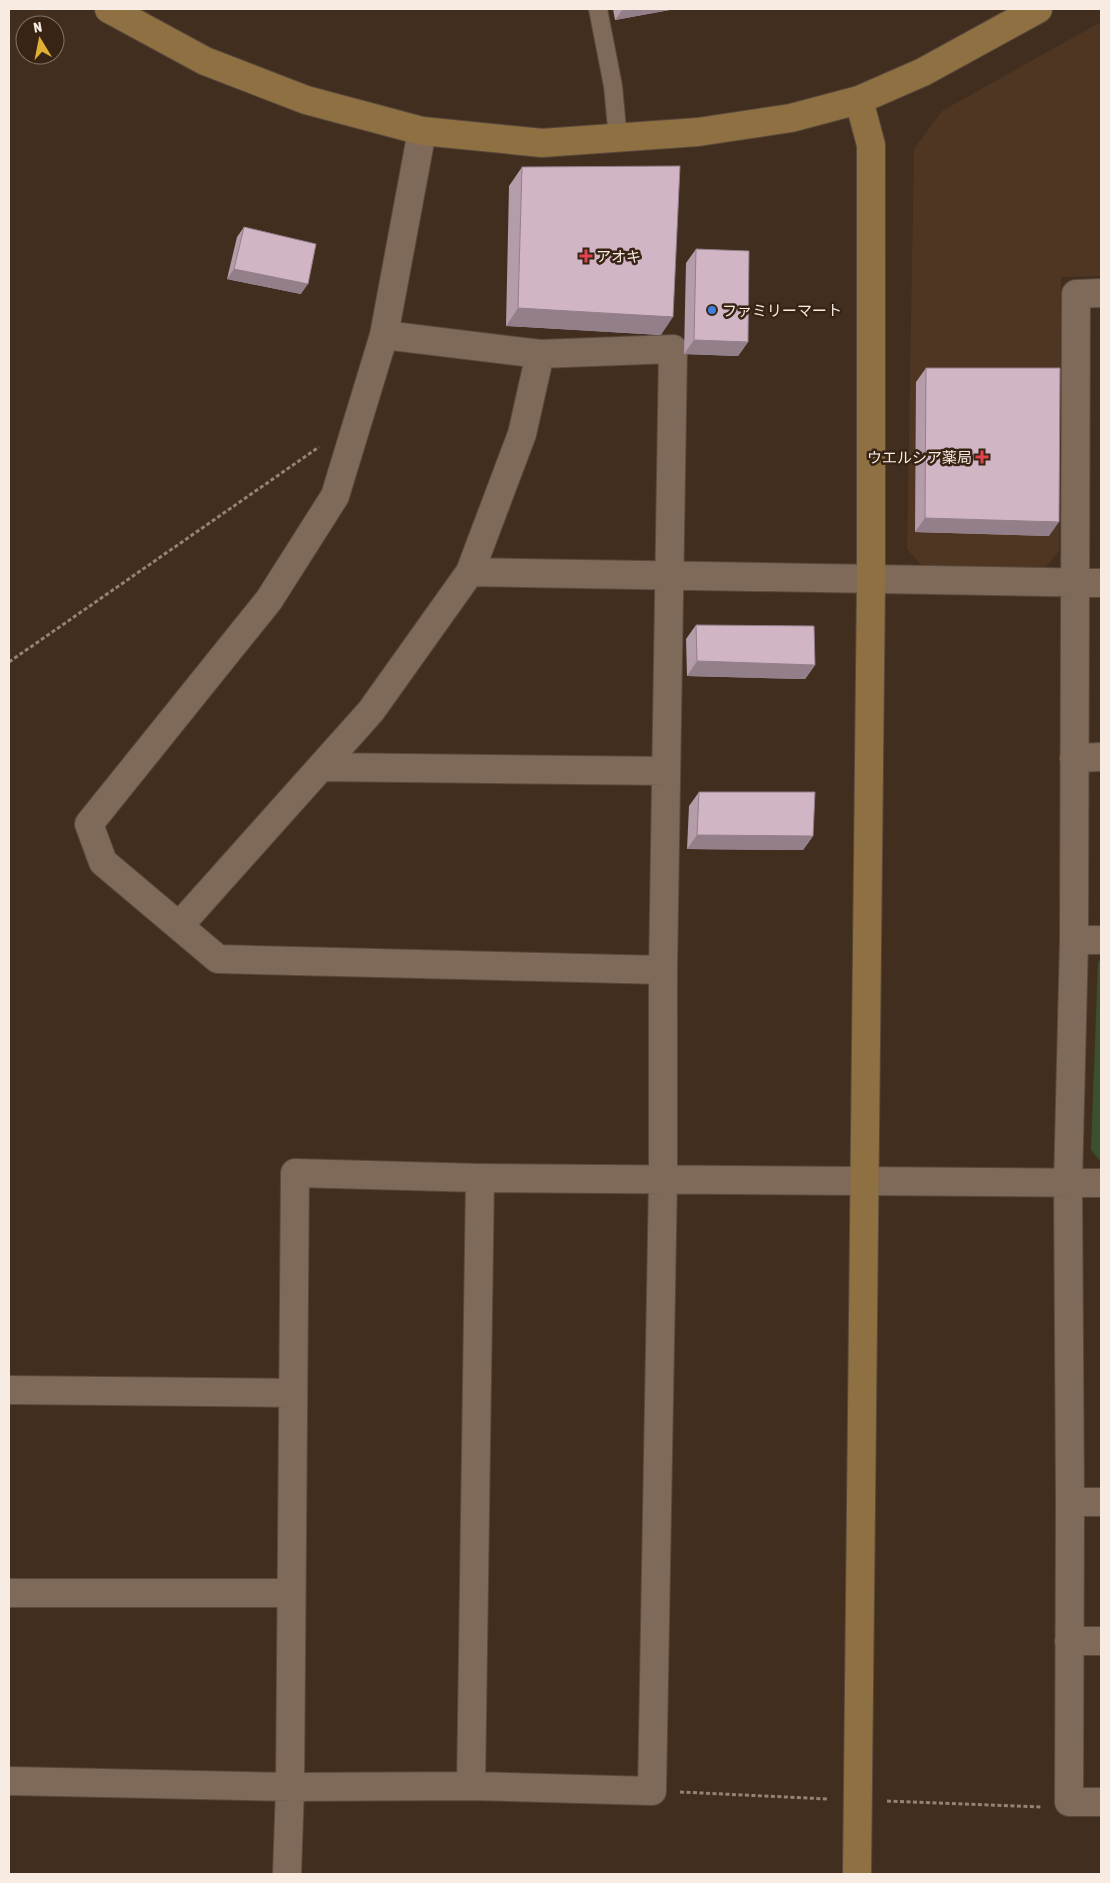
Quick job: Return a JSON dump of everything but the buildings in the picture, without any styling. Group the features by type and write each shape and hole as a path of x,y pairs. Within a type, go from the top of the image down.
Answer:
{"street":[{"path":"108,9 205,61 306,100 422,131 542,143 698,132 791,118 859,100 923,72 1038,9"},
{"path":"857,1874 866,1182 871,580 871,146 859,100"},
{"path":"422,131 384,335 335,496 269,600 90,824 103,862 218,959 663,970"},
{"path":"1101,293 1076,294 1074,940 1068,1183 1070,1502 1068,1802 1101,1802"},
{"path":"9,1781 290,1787 471,1786 652,1791 663,1178 663,970 672,349 540,354 384,335"},
{"path":"178,926 371,710 470,572 522,434 540,354"},
{"path":"470,572 1101,583"},
{"path":"1074,758 1101,757"},
{"path":"321,767 666,771"},
{"path":"1074,940 1101,940"},
{"path":"287,1874 290,1787 295,1174 480,1178 1101,1183"},
{"path":"471,1786 480,1178"},
{"path":"9,1390 293,1393"},
{"path":"1070,1502 1101,1502"},
{"path":"9,1592 291,1593"},
{"path":"1069,1640 1101,1641"}],"lane":[{"path":"598,9 613,86 618,139"}],"path":[{"path":"9,662 324,444"},
{"path":"652,1791 1041,1807 1068,1802"}],"shaded area":[{"path":"1101,22 1101,276 1061,277 1059,551 1046,567 923,567 907,549 914,149 942,111"}],"green space":[{"path":"1101,959 1101,1162 1091,1150 1098,962"}],"place":[{"name":"アオキ","path":"586,256"},
{"name":"ファミリーマート","path":"712,310"},
{"name":"ウエルシア薬局","path":"982,457"}]}
